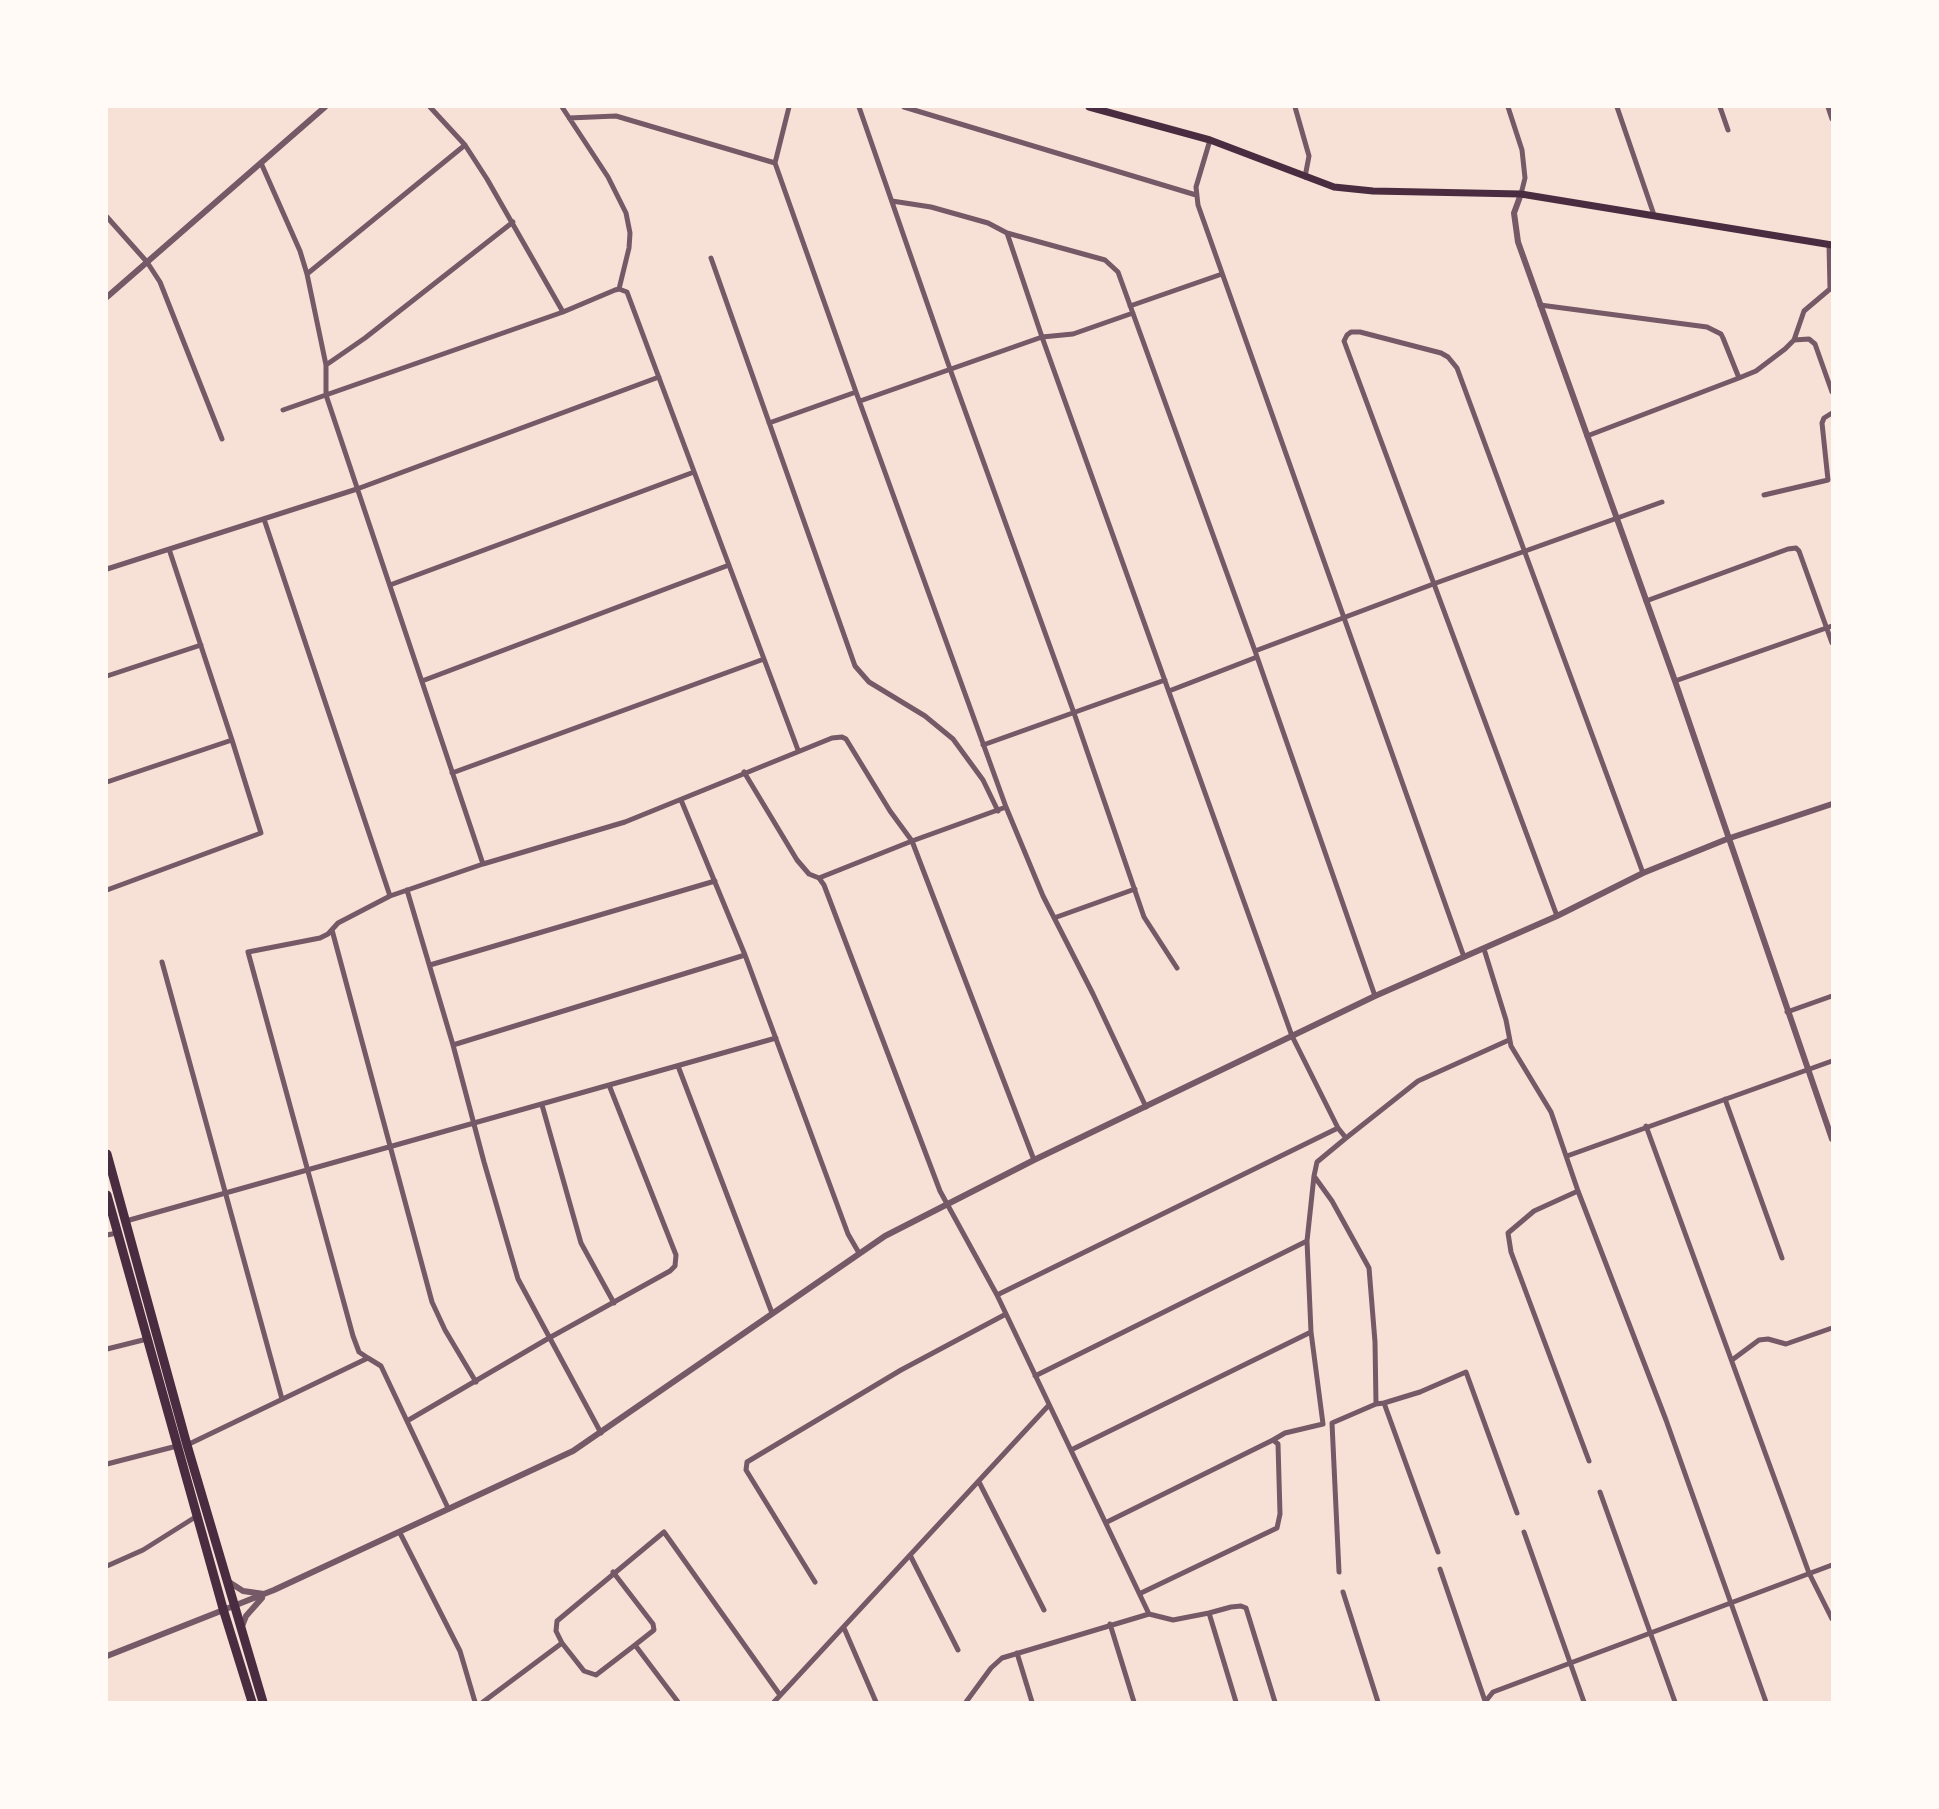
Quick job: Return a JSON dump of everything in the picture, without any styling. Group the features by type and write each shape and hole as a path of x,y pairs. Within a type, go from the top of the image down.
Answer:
{"highway":[{"path":"107,1154 182,1446 197,1516 252,1702"},
{"path":"107,1195 147,1339 263,1702"}],"main road":[{"path":"1089,107 1210,140 1334,187 1373,191 1521,194 1831,245"}],"street":[{"path":"107,297 324,107"},
{"path":"430,107 465,145 513,222 563,312"},
{"path":"562,107 608,177 626,213 630,233 629,248 617,290"},
{"path":"789,107 775,163 856,392 1006,807 1054,918 1094,995 1146,1107"},
{"path":"859,107 1144,916 1177,968"},
{"path":"904,107 1196,195"},
{"path":"1295,107 1310,156 1305,177"},
{"path":"1508,107 1521,150 1525,178 1514,213 1514,227 1539,305 1675,681 1832,1139"},
{"path":"1617,107 1654,215"},
{"path":"1720,107 1728,130"},
{"path":"1828,107 1832,119"},
{"path":"569,118 616,116 775,163"},
{"path":"1210,140 1196,195 1464,957"},
{"path":"307,274 465,145"},
{"path":"261,163 289,225 307,274 326,365 326,395 482,864"},
{"path":"892,201 930,207 994,225 1007,233 1105,260 1118,272 1376,996"},
{"path":"107,217 147,262 160,282 222,439"},
{"path":"326,365 365,338 513,222"},
{"path":"1007,233 1292,1036 1338,1128 1346,1138"},
{"path":"1587,436 1756,371 1785,349 1794,340 1804,311 1830,289 1831,245"},
{"path":"711,258 855,666 869,682 925,716 953,739 984,780 998,811"},
{"path":"1130,306 1222,274"},
{"path":"283,410 563,312 617,290 627,292 798,750"},
{"path":"1539,305 1707,327 1721,334 1739,378"},
{"path":"860,401 1042,337 1073,334 1133,313"},
{"path":"1557,916 1345,341 1351,332 1360,331 1441,353 1454,362 1643,873"},
{"path":"1794,340 1809,338 1815,344 1832,392"},
{"path":"107,569 357,489 659,377"},
{"path":"769,423 856,392"},
{"path":"1764,495 1830,482 1822,423 1824,418 1832,413"},
{"path":"390,585 694,472"},
{"path":"1169,691 1345,617 1662,502"},
{"path":"264,519 390,896"},
{"path":"1646,601 1796,548 1830,627 1832,643"},
{"path":"107,890 261,833 169,549"},
{"path":"422,681 729,565"},
{"path":"1675,681 1830,627"},
{"path":"107,676 201,645"},
{"path":"452,773 764,659"},
{"path":"983,745 1165,680"},
{"path":"448,1507 381,1366 359,1352 353,1336 248,952 320,938 338,923 390,896 482,864 625,822 798,750 842,737 846,739 890,811 912,841 1034,1160"},
{"path":"107,782 232,740"},
{"path":"744,772 797,860 809,874 819,878 828,893 947,1204 1006,1314 1149,1614"},
{"path":"681,800 746,955 848,1234 859,1253"},
{"path":"107,1656 266,1594 573,1451 885,1236 1034,1160 1376,996 1557,916 1643,873 1727,839 1832,804"},
{"path":"819,878 1006,807"},
{"path":"430,965 715,881"},
{"path":"1054,918 1135,889"},
{"path":"407,890 518,1279 601,1433"},
{"path":"331,930 432,1302 476,1382"},
{"path":"1484,949 1506,1020 1509,1040 1551,1112 1578,1191 1666,1420 1766,1702"},
{"path":"453,1045 746,955"},
{"path":"162,961 282,1399"},
{"path":"1787,1012 1832,996"},
{"path":"125,1221 776,1038"},
{"path":"1323,1424 1311,1332 1307,1241 1317,1162 1418,1081 1509,1040"},
{"path":"1567,1156 1832,1061"},
{"path":"678,1066 772,1313"},
{"path":"407,1421 670,1271 677,1261 609,1085"},
{"path":"1725,1099 1782,1258"},
{"path":"542,1105 581,1244 614,1303"},
{"path":"1646,1126 1809,1573 1832,1619"},
{"path":"996,1295 1338,1128"},
{"path":"1314,1176 1332,1201 1369,1268 1375,1342 1376,1404"},
{"path":"1578,1191 1534,1211 1508,1233 1511,1252 1589,1461"},
{"path":"107,1235 117,1233"},
{"path":"1035,1376 1307,1241"},
{"path":"815,1583 747,1470 747,1462 901,1370 1006,1314"},
{"path":"1732,1360 1759,1340 1768,1339 1786,1344 1832,1328"},
{"path":"1071,1450 1311,1332"},
{"path":"107,1349 147,1339"},
{"path":"107,1464 182,1446 368,1358"},
{"path":"1107,1522 1285,1433 1332,1423 1376,1404 1420,1392 1466,1372 1517,1513"},
{"path":"1384,1403 1438,1552"},
{"path":"613,1572 653,1624 653,1630 596,1675 584,1671 562,1643 556,1631 557,1621 613,1572 660,1534 665,1533 777,1700 1049,1405"},
{"path":"1332,1423 1339,1572"},
{"path":"1141,1594 1277,1528 1280,1514 1278,1444 1273,1440"},
{"path":"979,1482 1044,1610"},
{"path":"1600,1492 1675,1702"},
{"path":"107,1566 143,1550 197,1516"},
{"path":"400,1532 460,1651 475,1702"},
{"path":"1524,1532 1584,1702"},
{"path":"910,1555 958,1650"},
{"path":"1486,1702 1493,1692 1832,1565"},
{"path":"1440,1569 1486,1702"},
{"path":"225,1578 243,1591 266,1594"},
{"path":"1343,1592 1378,1702"},
{"path":"241,1630 249,1612 266,1594"},
{"path":"966,1702 996,1662 1017,1653 1149,1614 1173,1620 1241,1606 1246,1608 1275,1702"},
{"path":"1209,1612 1236,1702"},
{"path":"1110,1624 1134,1702"},
{"path":"844,1628 876,1702"},
{"path":"483,1702 562,1643"},
{"path":"635,1645 678,1702"},
{"path":"1017,1653 1032,1702"}]}
